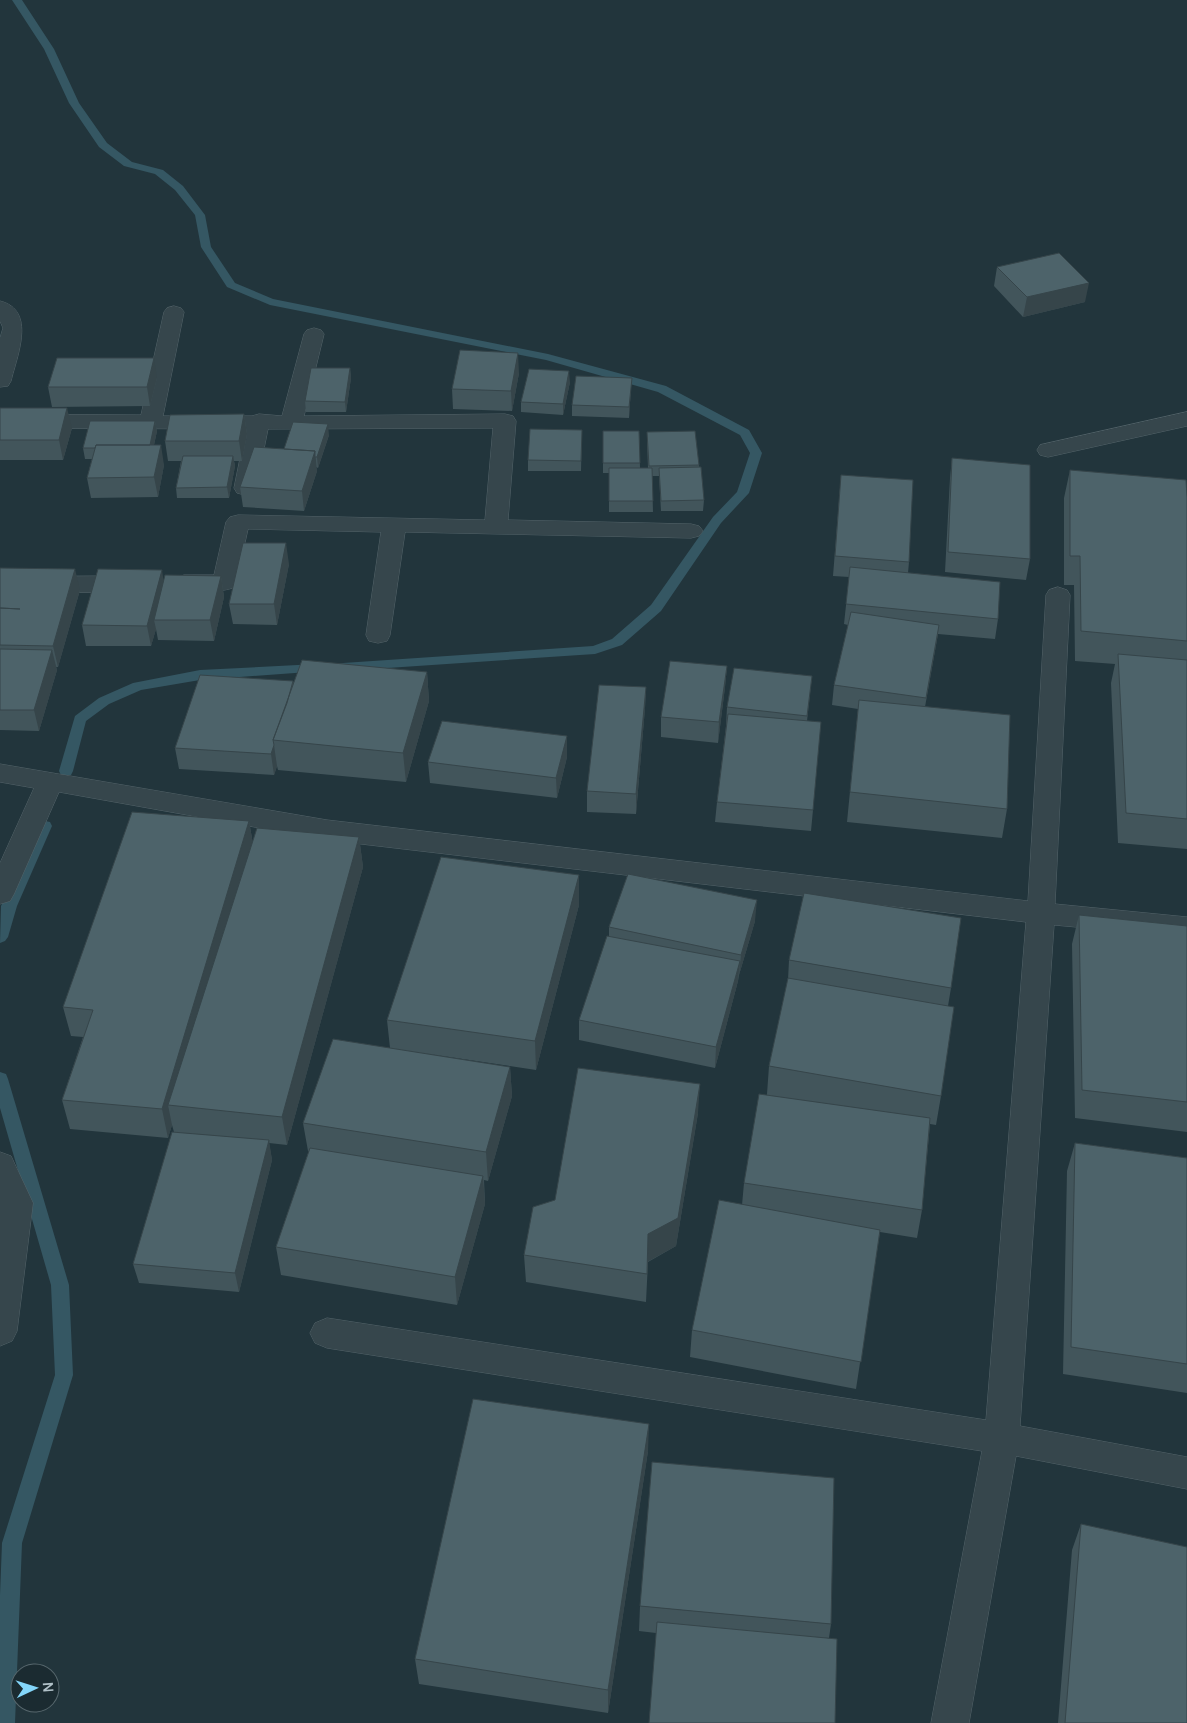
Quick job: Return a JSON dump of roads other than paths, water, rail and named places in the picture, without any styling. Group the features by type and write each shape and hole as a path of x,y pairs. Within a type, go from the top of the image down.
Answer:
{"street":[{"path":"0,306 9,317 0,381"},
{"path":"151,420 174,312"},
{"path":"291,423 314,334"},
{"path":"1048,450 1187,419"},
{"path":"0,421 151,420 291,423 505,421 496,527"},
{"path":"0,585 224,583 259,422"},
{"path":"238,522 691,531"},
{"path":"378,635 394,525"},
{"path":"950,1723 1002,1438 1041,913 1058,595"},
{"path":"0,773 327,830 1041,913 1187,927"},
{"path":"0,894 50,782"},
{"path":"0,1165 9,1202 0,1331"},
{"path":"327,1333 1002,1438 1187,1473"}],"waterway":[{"path":"17,0 49,49 74,103 103,145 128,164 159,172 179,188 200,215 206,247 231,285 270,302 548,357 662,389 745,433 756,453 743,493 717,520 656,608 617,642 595,650 343,667"},
{"path":"66,771 80,719 104,701 138,686 200,675 317,668"},
{"path":"0,937 9,906 45,826"},
{"path":"0,1079 60,1285 64,1375 12,1543 5,1723"}]}
